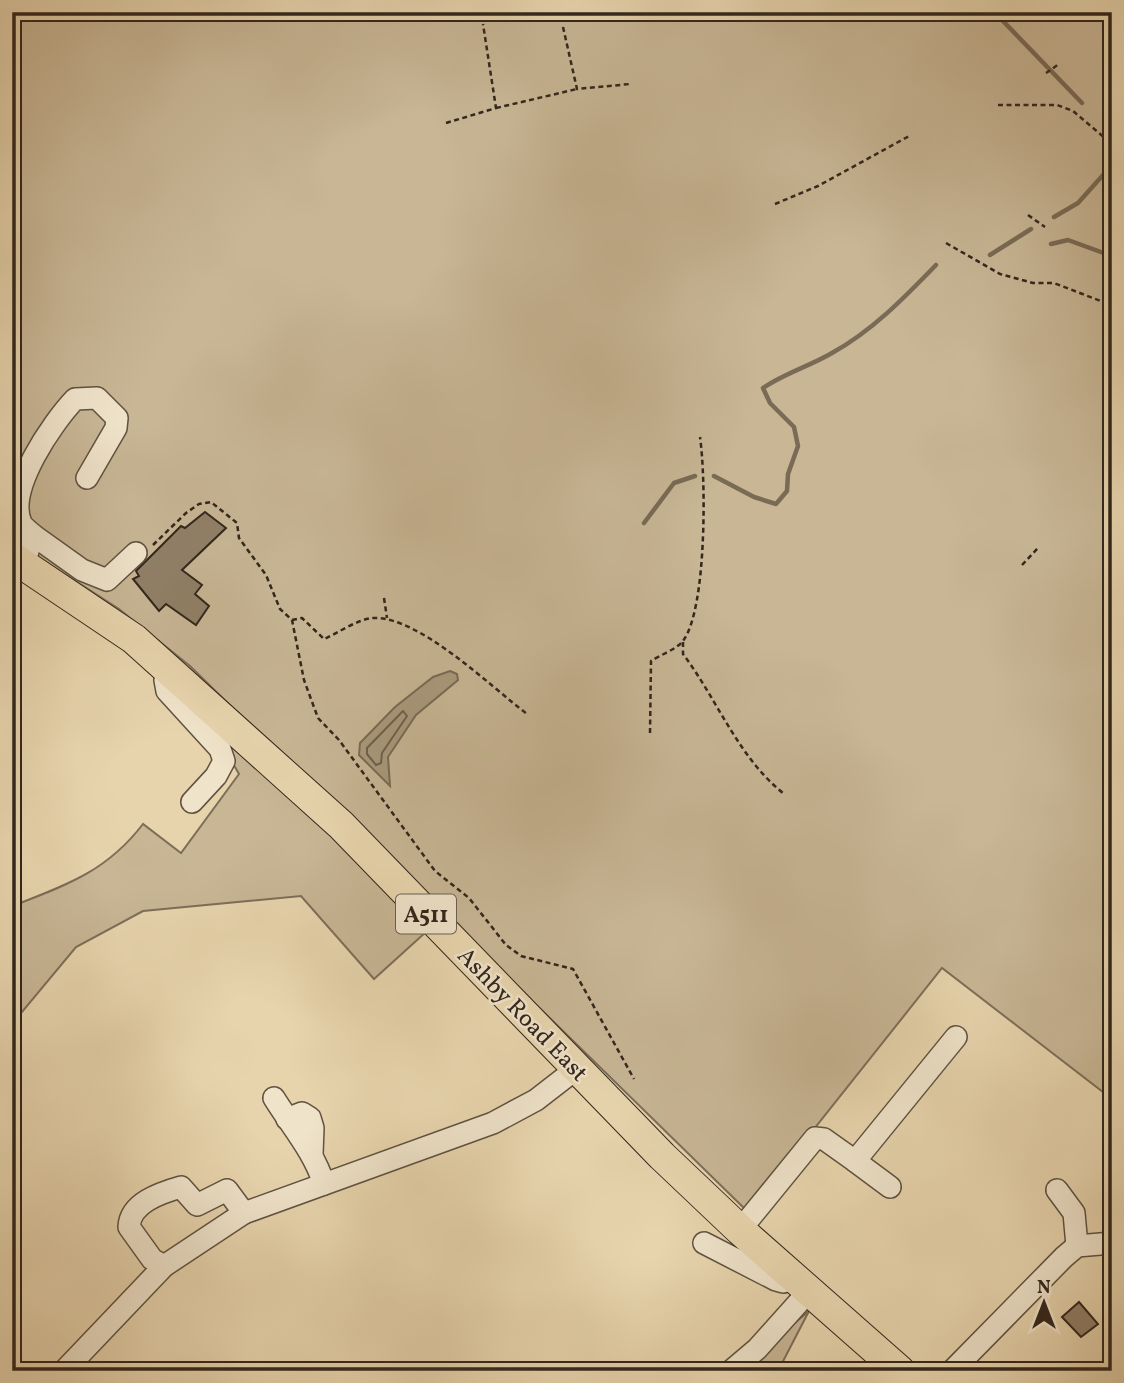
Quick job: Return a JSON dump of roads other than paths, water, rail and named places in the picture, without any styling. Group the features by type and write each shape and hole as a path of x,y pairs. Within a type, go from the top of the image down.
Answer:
{"highway":[{"name":"Ashby Road East","path":"18,560 134,639 341,825 576,1069 740,1230 900,1371"}],"street":[{"path":"87,478 116,428 117,418 113,411 97,398 75,399 63,411 27,470 19,502 21,523 33,535 82,570 107,580 142,552"},
{"path":"18,560 33,535"},
{"path":"173,672 165,680 167,691 220,749 224,761 216,776 192,802"},
{"path":"855,1161 956,1037"},
{"path":"65,1371 164,1266 244,1213 494,1123 536,1100 576,1069"},
{"path":"274,1098 312,1154 324,1184"},
{"path":"740,1230 815,1138 824,1139 890,1187"},
{"path":"164,1266 152,1259 129,1227 133,1212 145,1202 181,1187 197,1205 227,1190 244,1213"},
{"path":"1057,1189 1074,1213 1071,1251"},
{"path":"704,1243 776,1280 806,1289 757,1349 731,1371"},
{"path":"952,1371 1071,1251 1112,1243"}],"water":[{"path":"450,671 457,674 458,680 416,715 388,757 390,786 359,755 360,743 395,707 433,677"}],"waterway":[{"path":"1002,20 1082,103"},
{"path":"1054,217 1078,203 1112,165"},
{"path":"990,255 1031,229"},
{"path":"1051,244 1068,240 1112,256"},
{"path":"714,476 754,497 776,504 787,491 788,474 798,446 794,427 770,403 763,388 824,358 861,335 900,302 936,265"},
{"path":"644,523 674,483 695,476"}]}
